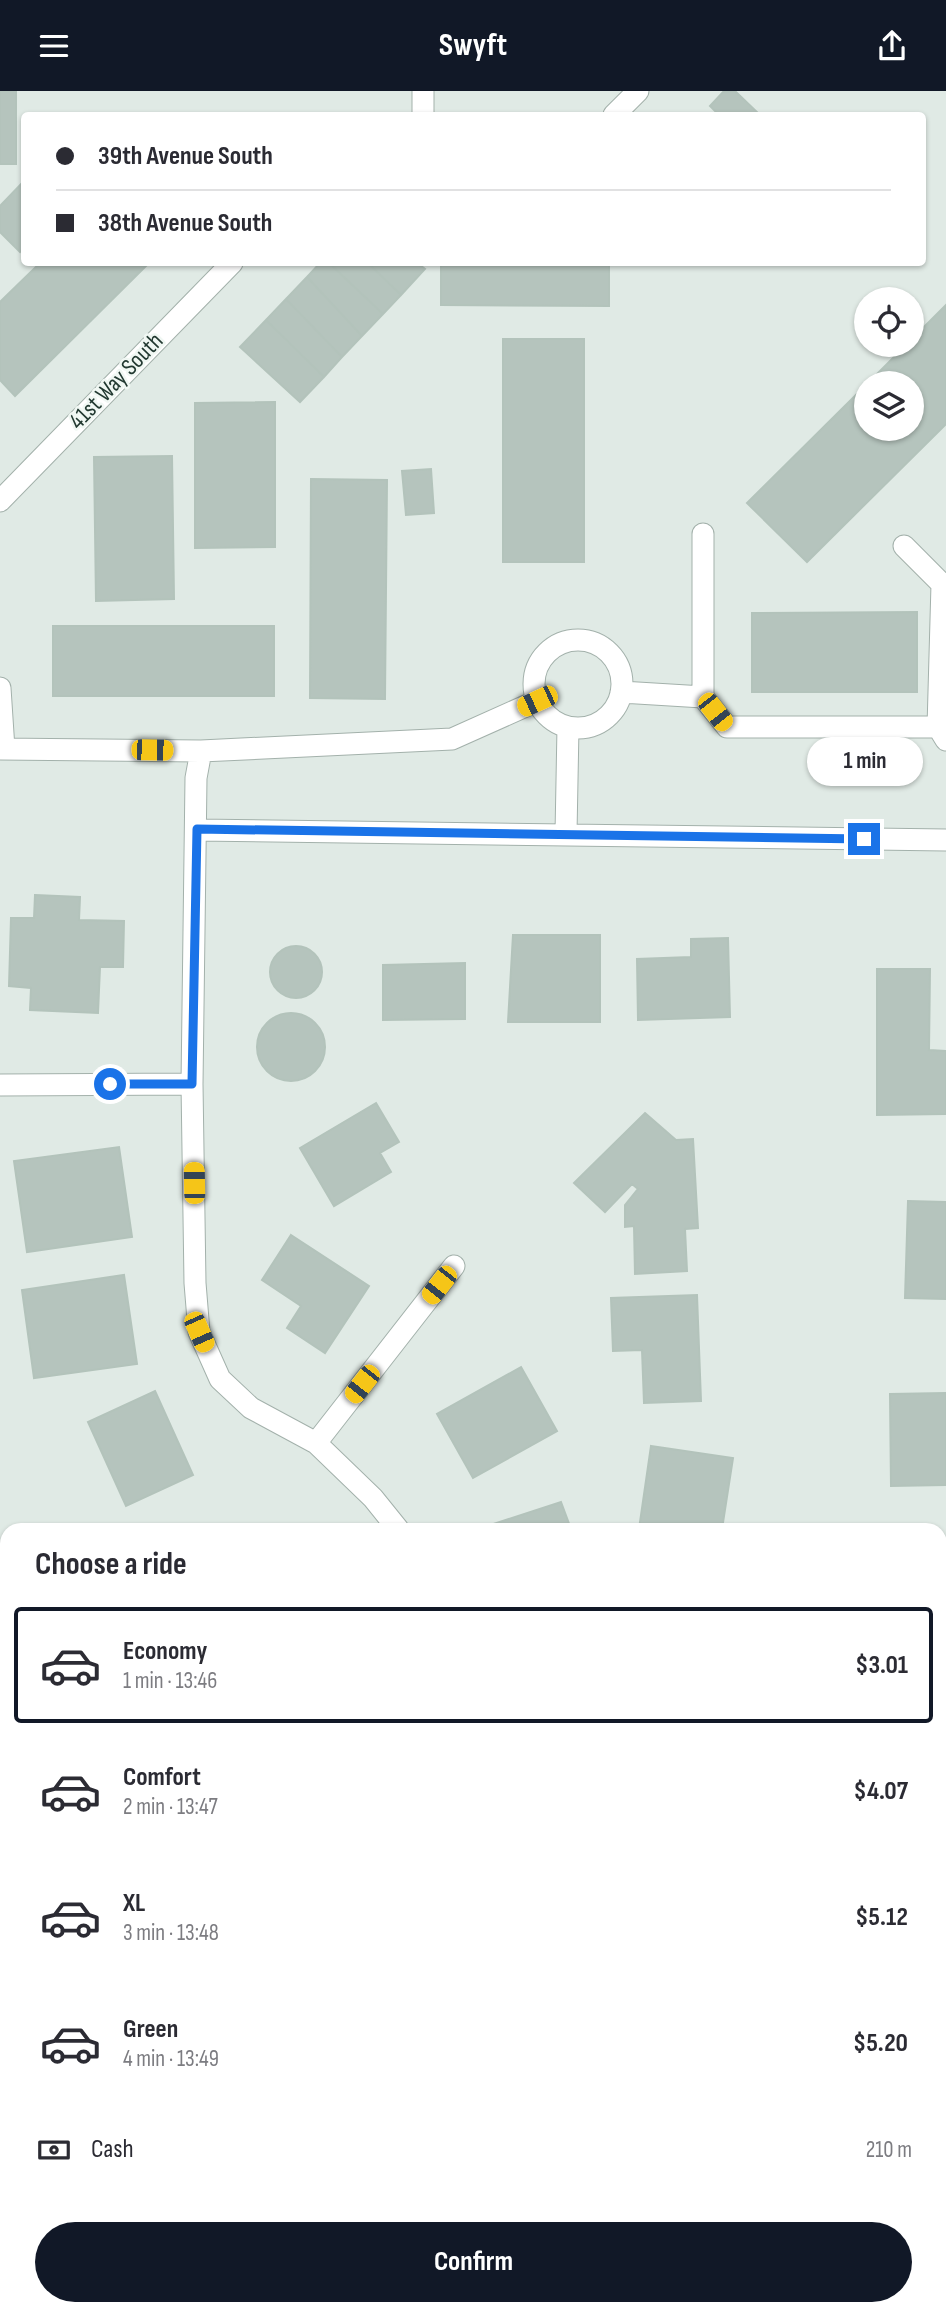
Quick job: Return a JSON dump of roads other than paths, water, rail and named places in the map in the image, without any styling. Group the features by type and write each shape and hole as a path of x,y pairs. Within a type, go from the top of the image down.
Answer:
{"street":[{"path":"423,91 423,112"},
{"path":"617,112 638,91"},
{"name":"41st Way South","path":"0,501 229,266"},
{"path":"703,534 703,697 727,727 942,733 942,584 904,546"},
{"path":"582,640 609,652 618,665 622,678 621,692 616,705 607,716 595,724 582,728 568,727 555,722 544,713 537,701 533,686 535,670 542,657 553,647 567,641 582,640"},
{"path":"0,688 2,749 201,751 452,739 537,701"},
{"path":"621,692 703,697"},
{"path":"566,834 568,727"},
{"path":"201,751 196,778 192,1084 195,1283 199,1332 220,1379 235,1394 251,1408 316,1443 373,1498 393,1523"},
{"path":"197,829 946,840"},
{"path":"0,1085 192,1084"},
{"path":"316,1443 454,1266"}]}
